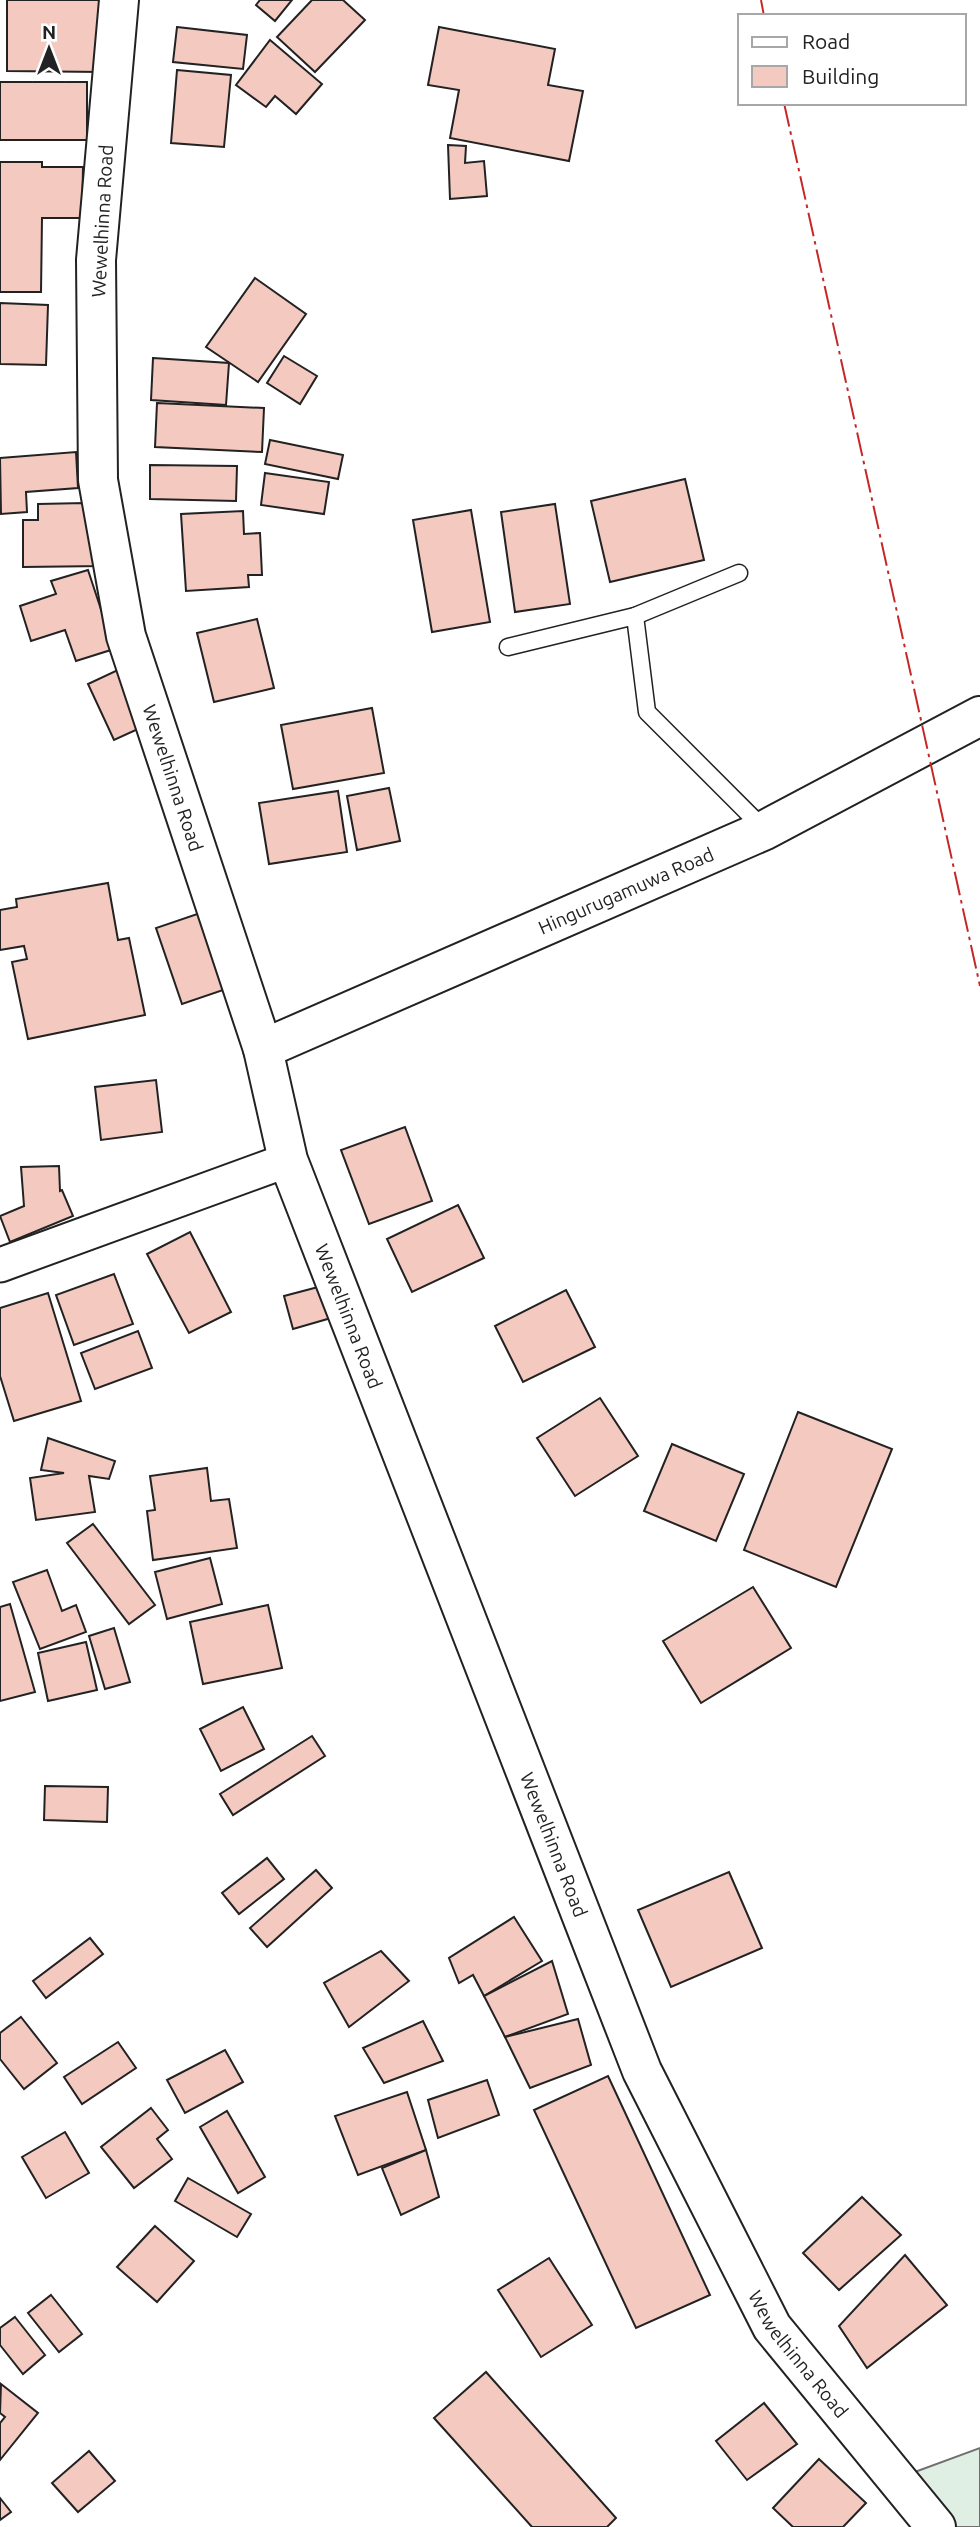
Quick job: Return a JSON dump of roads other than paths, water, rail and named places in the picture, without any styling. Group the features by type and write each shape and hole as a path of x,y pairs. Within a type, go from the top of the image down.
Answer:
{"street":[{"name":"Wewelhinna Road","path":"119,0 96,260 99,480 126,636 263,1049 288,1160 642,2071 772,2327 936,2527"},
{"name":"Hingurugamuwa Road","path":"263,1049 765,830 980,716"},
{"path":"0,1265 288,1160"}],"lane":[{"path":"508,647 635,616 739,573"},
{"path":"635,616 646,712 765,830"}]}
